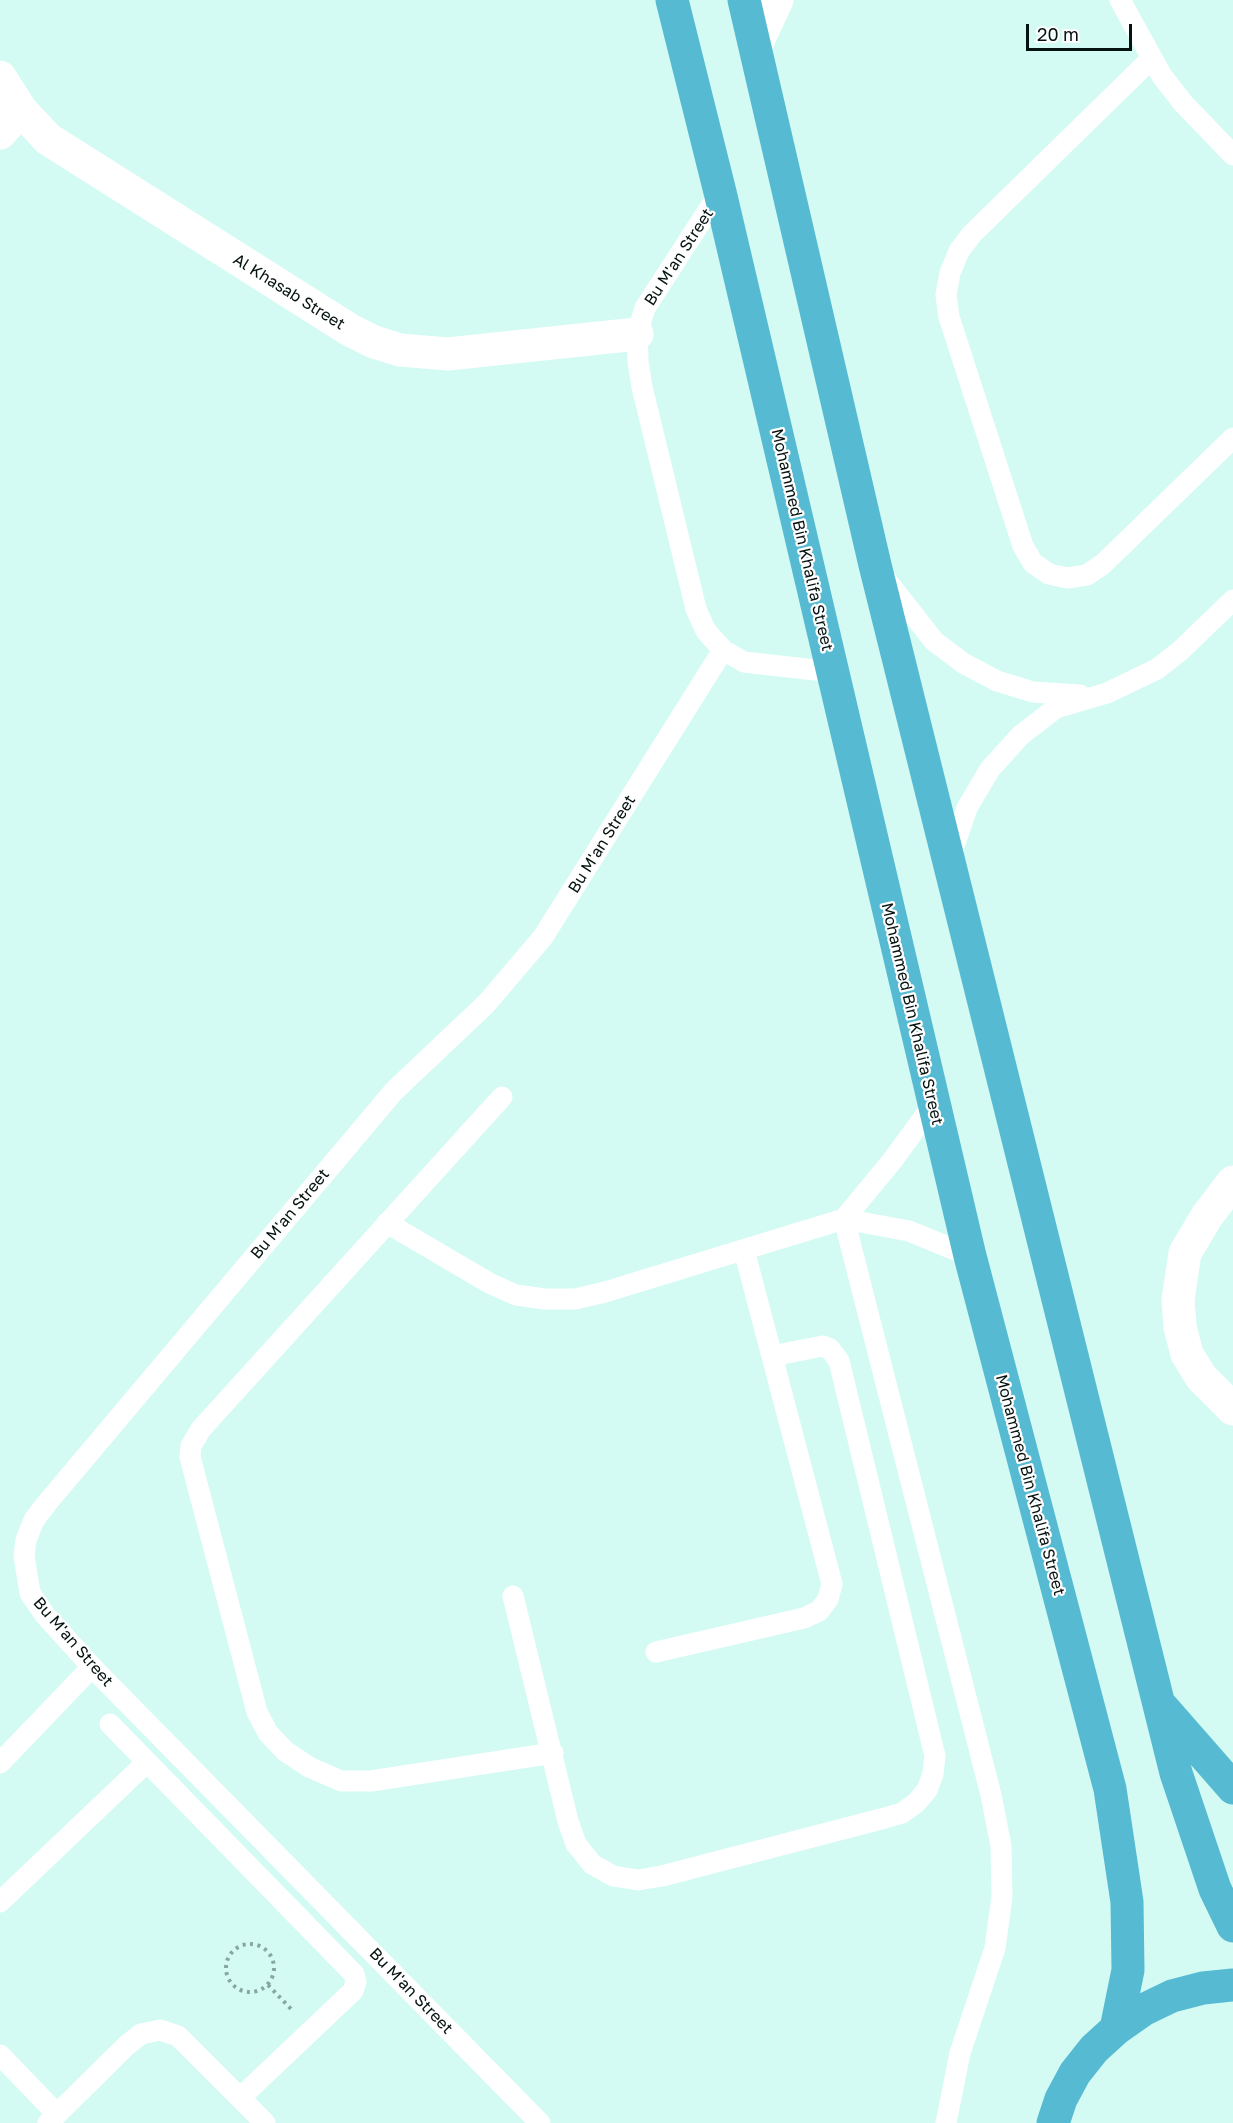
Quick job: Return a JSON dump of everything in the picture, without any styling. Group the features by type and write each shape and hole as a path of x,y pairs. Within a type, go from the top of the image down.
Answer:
{"highway":[{"name":"Mohammed Bin Khalifa Street","path":"672,0 720,192 933,1105 970,1256 1110,1789 1127,1902 1128,1970 1116,2028"},
{"path":"744,0 875,565 1176,1773 1193,1831 1215,1889 1233,1926"},
{"path":"1160,1704 1233,1788"},
{"path":"1053,2123 1061,2099 1075,2073 1094,2049 1116,2028 1143,2010 1172,1996 1203,1988 1233,1985"}],"street":[{"path":"756,45 777,0"},
{"name":"Al Khasab Street","path":"0,77 10,122 48,139 350,330 374,342 416,353 448,354 637,334"},
{"path":"1233,1182 1202,1224 1185,1253 1178,1300 1180,1327 1187,1354 1201,1377 1233,1409"}],"lane":[{"path":"1119,0 1151,59 1183,103 1233,155"},
{"path":"1151,59 972,234 959,252 950,273 946,295 949,317 1023,546 1033,563 1049,574 1067,578 1087,575 1103,564 1233,438"},
{"name":"Bu M'an Street","path":"540,2123 92,1666 45,1615 30,1593 24,1556 26,1540 34,1520 387,1099 486,1004 523,963 562,910 723,650 706,632 696,609 642,387 637,334 645,308 720,192"},
{"path":"875,565 934,640 963,663 997,681 1033,692 1070,696 1107,693"},
{"path":"949,862 967,808 990,769 1021,735 1056,708 1107,693 1157,669 1180,651 1233,600"},
{"path":"723,650 744,662 833,672"},
{"path":"502,1097 201,1429 191,1446 190,1457 257,1712 268,1733 285,1751 309,1767 341,1781 371,1781 553,1753"},
{"path":"844,1219 892,1161 933,1105"},
{"path":"844,1219 988,1784 1001,1846 1002,1897 995,1948 960,2053 946,2123"},
{"path":"387,1223 491,1284 516,1295 545,1299 575,1299 605,1292 844,1219 909,1231 970,1256"},
{"path":"656,1652 804,1618 819,1611 828,1599 832,1584 744,1250"},
{"path":"513,1596 576,1844 592,1864 613,1876 638,1880 894,1816 916,1803 927,1790 933,1774 935,1756 839,1361 830,1349 822,1346 772,1356"},
{"path":"0,1763 92,1666"},
{"path":"110,1724 354,1974 356,1982 353,1991 240,2098"},
{"path":"0,1902 147,1762"},
{"path":"0,2055 52,2119 126,2046 141,2034 160,2030 178,2036 265,2123"}],"path":[{"path":"256,1944 268,1951 274,1961 274,1974 268,1985 257,1992 244,1992 234,1986 227,1975 226,1962 233,1951 243,1945 256,1944"}]}
